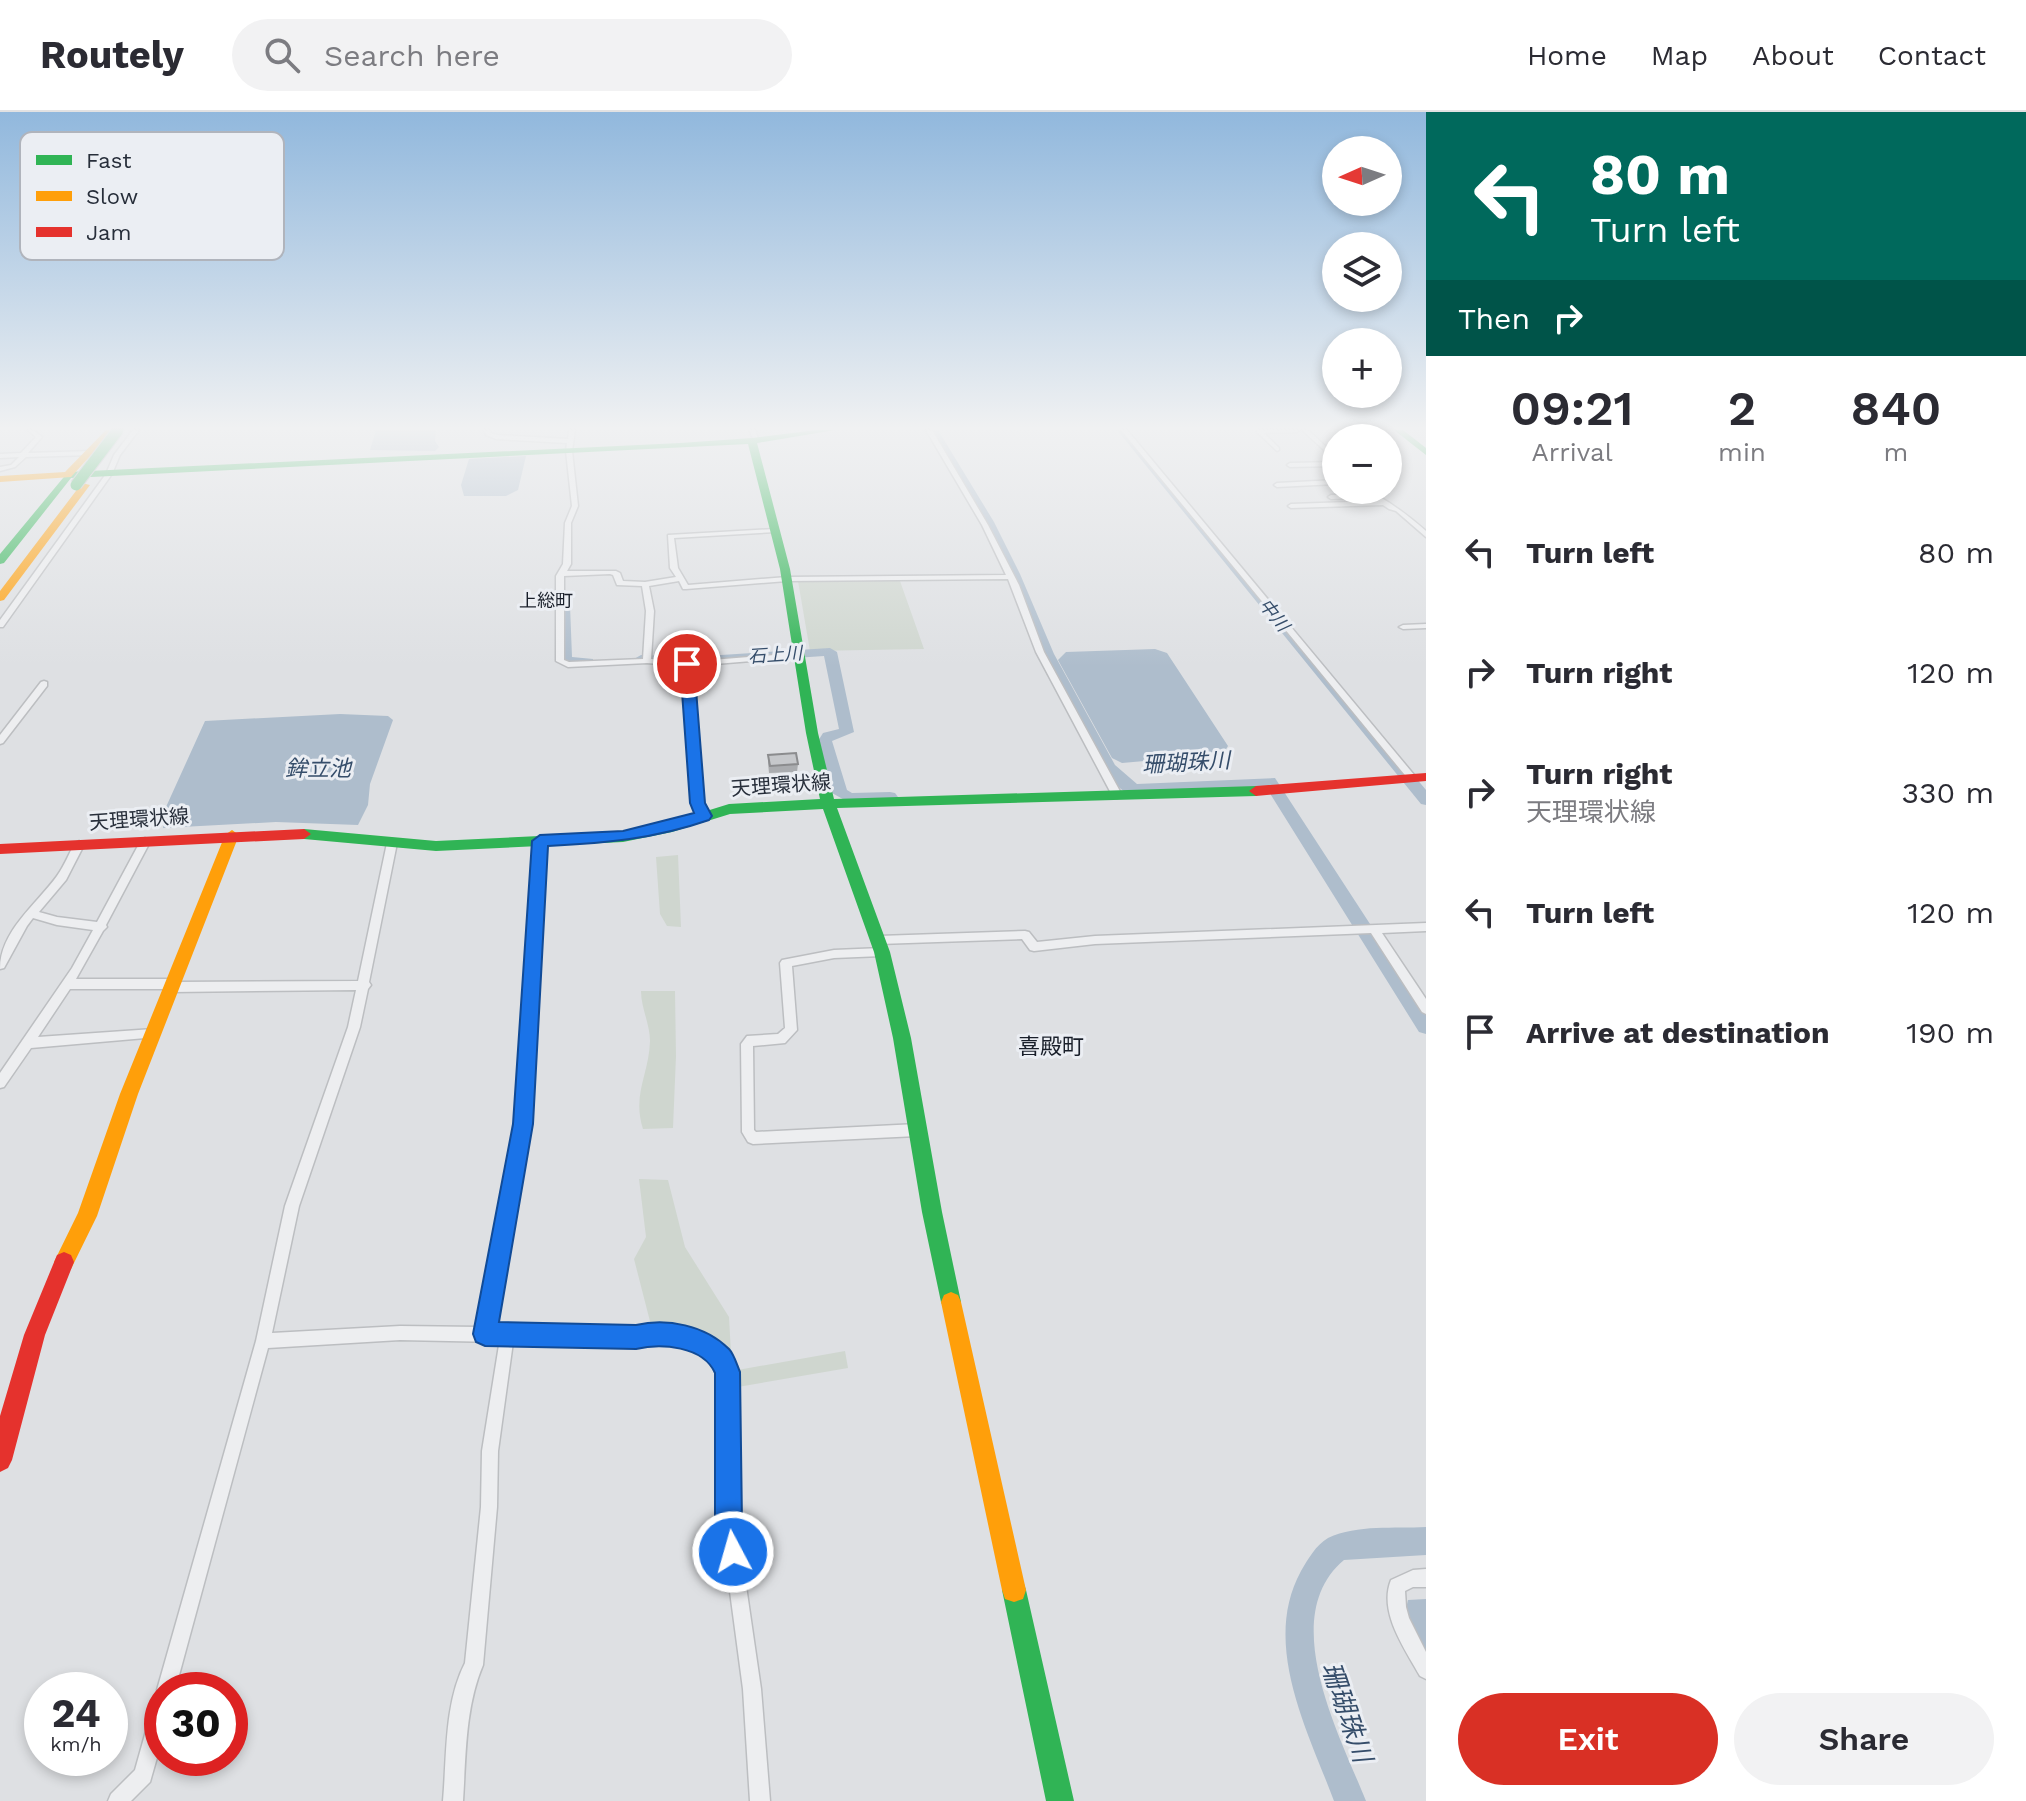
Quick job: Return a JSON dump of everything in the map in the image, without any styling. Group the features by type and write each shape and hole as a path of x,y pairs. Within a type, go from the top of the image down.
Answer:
{"main road":[{"path":"0,561 50,509"},
{"path":"0,585 56,509"},
{"path":"0,598 58,509"},
{"path":"769,509 787,579 812,733 828,803 881,946 917,1130 1060,1801"},
{"name":"天理環状線","path":"0,849 232,835 321,833 436,846 540,841 633,835 755,806 983,801 1276,789 1413,778"},
{"path":"0,1460 4,1431 44,1303 93,1202 153,1034 232,835"}],"street":[{"path":"0,625 84,509"},
{"path":"574,509 568,523 560,661 568,665 647,660 687,664 800,655"},
{"path":"976,509 1011,577 1040,652 1117,795"},
{"path":"1189,509 1413,778"},
{"path":"1396,509 1426,535"},
{"path":"774,531 670,536 672,559 679,579 686,587 787,579 1011,577"},
{"path":"564,571 616,573 620,583 645,584 679,579"},
{"path":"645,584 650,611 647,660"},
{"path":"1403,627 1426,626"},
{"path":"687,664 697,803 704,816"},
{"path":"0,741 44,684"},
{"path":"494,1334 523,1124 540,841"},
{"path":"0,1083 102,927 145,842"},
{"path":"171,1672 263,1341 292,1206 354,1027 392,843"},
{"path":"0,965 23,923 62,877 79,845"},
{"path":"32,914 102,927"},
{"path":"917,1130 753,1138 748,1132 747,1044 751,1040 781,1039 791,1030 786,963 881,946 1025,935 1034,947 1095,940 1426,927"},
{"path":"1372,929 1426,1009"},
{"path":"67,984 365,985"},
{"path":"26,1043 153,1034"},
{"path":"263,1341 400,1333 636,1337 653,1333 691,1338 721,1358 728,1372 729,1524 752,1689 760,1801"},
{"path":"453,1801 463,1699 467,1674 474,1665 489,1507 490,1451 506,1345 494,1334"},
{"path":"1426,1578 1413,1579 1397,1586 1395,1595 1402,1619 1426,1670"},
{"path":"118,1801 144,1771"}],"shaded area":[{"path":"798,581 900,581 924,649 810,651"},
{"path":"678,855 681,927 667,926 660,914 656,857"},
{"path":"641,991 675,991 673,1128 643,1129 640,1117 640,1095 650,1041"},
{"path":"639,1179 668,1180 685,1247 729,1317 732,1371 845,1351 848,1368 732,1388 724,1356 653,1333 634,1259 646,1237"}],"water":[{"path":"1155,649 1167,653 1228,746 1223,754 1122,763 1112,758 1058,660 1066,652"},
{"name":"鉾立池","path":"340,714 388,716 393,720 370,784 368,805 358,825 276,822 163,828 166,807 205,721"},
{"path":"1426,1599 1426,1654 1405,1613 1408,1600"}],"building":[{"path":"796,753 798,764 770,766 768,755"}],"waterway":[{"name":"珊瑚珠川","path":"980,509 1014,574 1047,654 1109,768 1134,790"},
{"name":"中川","path":"1187,509 1426,800"},
{"name":"石上川","path":"564,605 565,658 572,663 588,662"},
{"name":"石上川","path":"641,659 690,661 830,652 847,732 828,736 825,741 840,793 850,798 890,797"},
{"name":"珊瑚珠川","path":"1134,790 1270,782 1426,1026"},
{"name":"珊瑚珠川","path":"1350,1801 1307,1683 1299,1621 1304,1593 1318,1568 1330,1553 1340,1547 1426,1541"}],"traffic: fast":[{"path":"0,561 41,509"},
{"path":"769,509 785,569 812,733 828,803 882,952 902,1038 951,1302"},
{"path":"304,834 436,846 623,837 672,827 729,809 755,806 1256,791"},
{"path":"1014,1590 1060,1801"}],"traffic: slow":[{"path":"0,598 67,509"},
{"path":"64,1262 87,1216 129,1094 232,835"},
{"path":"951,1302 1014,1590"}],"traffic: jam":[{"path":"1256,791 1426,777"},
{"path":"0,849 304,834"},
{"path":"0,1460 35,1335 64,1262"}],"district":[{"name":"上総町","path":"546,601"},
{"name":"喜殿町","path":"1051,1046"}],"route":[{"path":"687,664 697,803 704,816 672,827 623,837 540,841 523,1124 485,1334 636,1337 653,1333 691,1338 721,1358 728,1372 729,1524 733,1552"}]}
